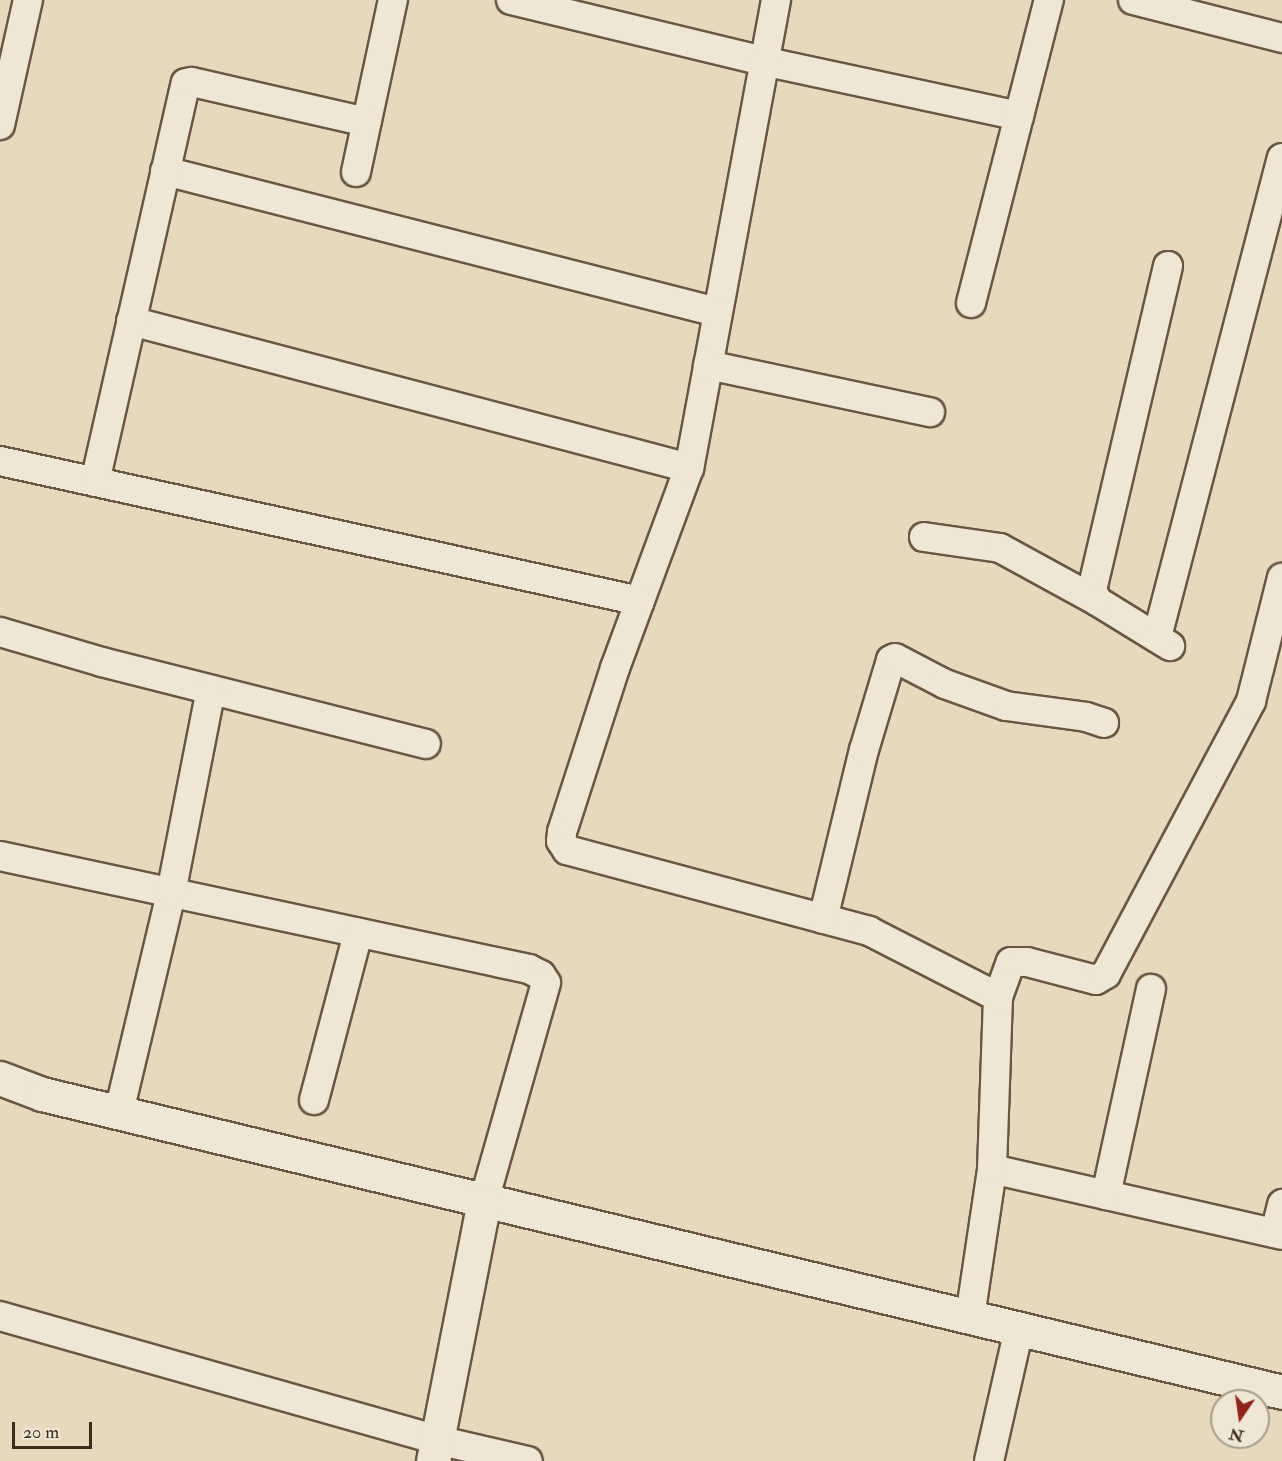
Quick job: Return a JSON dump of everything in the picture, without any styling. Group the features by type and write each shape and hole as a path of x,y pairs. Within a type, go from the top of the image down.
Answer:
{"street":[{"path":"0,125 28,0"},
{"path":"356,172 393,0"},
{"path":"511,0 763,61 1019,116"},
{"path":"776,0 689,468 608,690 561,841 567,850 869,931 998,997"},
{"path":"971,303 1048,0"},
{"path":"1133,0 1282,38"},
{"path":"95,482 186,83 366,122"},
{"path":"924,537 1000,548 1097,601 1163,641 1282,158"},
{"path":"165,171 717,312"},
{"path":"1097,601 1092,588 1168,266"},
{"path":"131,321 689,468"},
{"path":"708,365 930,412"},
{"path":"0,461 640,601"},
{"path":"970,1317 992,1169 998,997 1011,962 1027,962 1095,980 1106,974 1251,701 1282,578"},
{"path":"0,632 102,663 426,744"},
{"path":"823,919 864,750 891,660 899,658 945,684 1006,706 1086,717 1104,723"},
{"path":"119,1112 171,893 211,690"},
{"path":"0,856 530,969 541,975 546,983 484,1200 435,1451"},
{"path":"314,1100 358,933"},
{"path":"1106,1195 1151,989"},
{"path":"0,1077 42,1094 1282,1392"},
{"path":"992,1169 1279,1234 1282,1204"},
{"path":"0,1316 435,1451 528,1461"},
{"path":"989,1461 1019,1329"}]}
